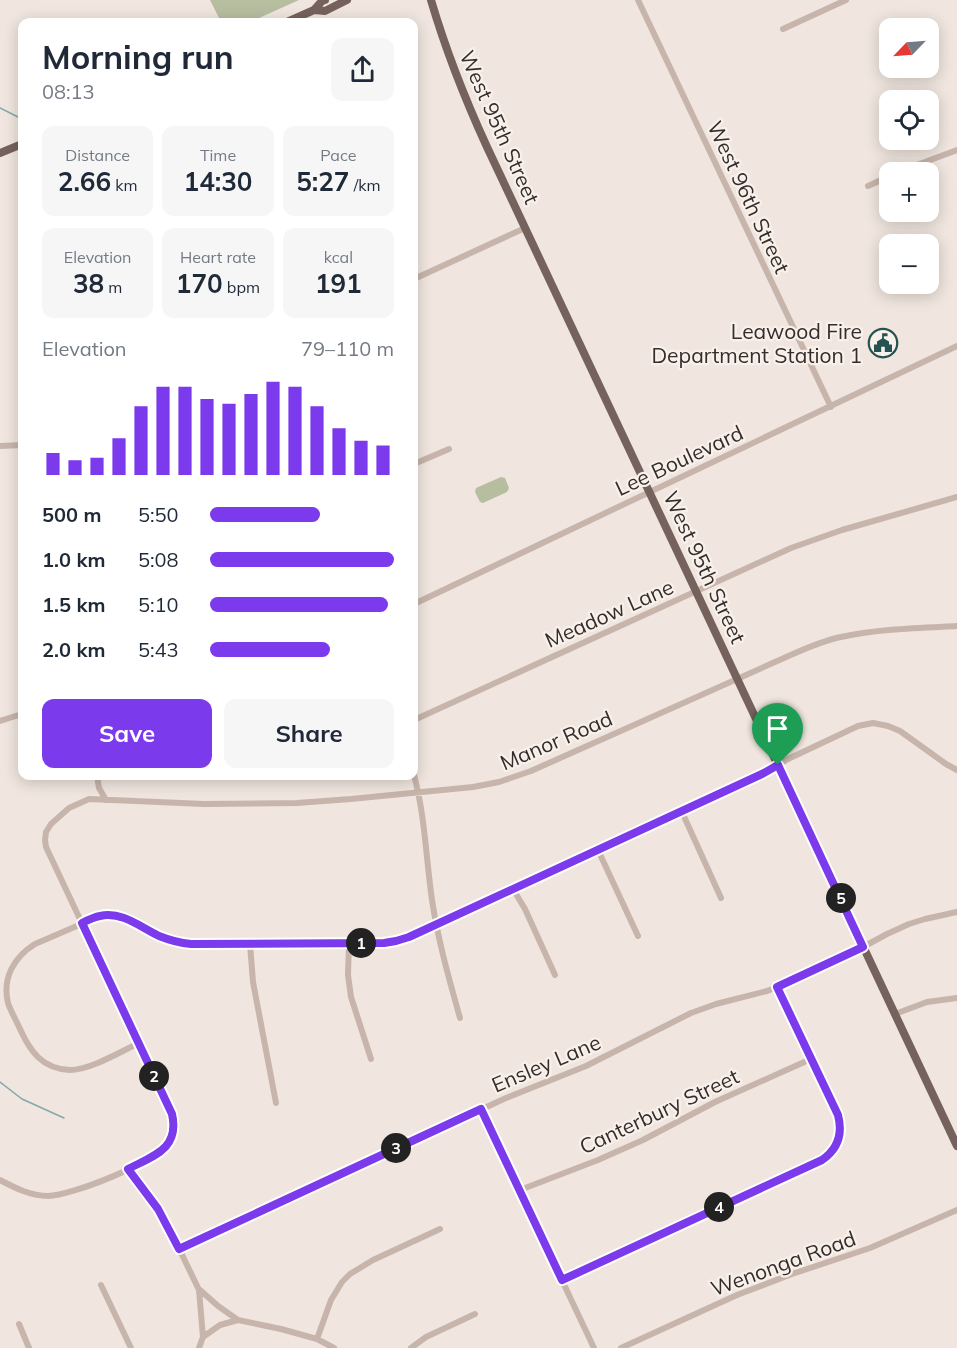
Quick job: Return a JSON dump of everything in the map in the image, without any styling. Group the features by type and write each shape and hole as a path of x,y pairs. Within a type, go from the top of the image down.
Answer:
{"main road":[{"path":"296,18 314,10 325,0"},
{"path":"314,10 325,11 347,0"},
{"name":"West 95th Street","path":"431,0 459,82 525,228 863,947 954,1134 957,1146"},
{"path":"0,153 18,146"}],"street":[{"name":"West 96th Street","path":"638,0 831,407"},
{"path":"783,29 846,0"},
{"path":"925,162 957,150"},
{"path":"868,186 879,181"},
{"path":"418,277 525,228"},
{"name":"Lee Boulevard","path":"418,602 957,346"},
{"path":"0,446 18,445"},
{"path":"418,462 448,449"},
{"name":"Meadow Lane","path":"418,718 753,565 809,542 862,524 957,497"},
{"name":"Manor Road","path":"89,799 204,804 275,804 351,800 473,787 514,778 800,651 839,637 957,626"},
{"path":"0,721 18,715"},
{"path":"139,1043 84,1068 72,1070 45,1062 36,1056 25,1040 9,1005 7,988 10,972 16,960 34,944 100,916 115,915 178,943 207,945 396,941 436,925 681,812 858,726 873,723 900,731 957,770"},
{"path":"97,780 106,800"},
{"path":"415,780 422,813 436,925 460,1018"},
{"path":"0,1180 24,1192 39,1196 64,1195 128,1169 163,1150 174,1130 172,1114 46,847 46,832 50,825 69,808 89,799 99,788"},
{"path":"681,812 721,898"},
{"path":"598,850 638,936"},
{"path":"513,889 525,909 555,975"},
{"name":"Ensley Lane","path":"179,1249 511,1095 586,1066 691,1013 777,987 909,924 957,912"},
{"path":"349,943 349,984 354,1008 371,1059"},
{"path":"250,944 253,982 276,1104"},
{"path":"562,1280 822,1160 835,1148 840,1136 840,1123 777,987"},
{"path":"895,1014 927,1002 957,998"},
{"name":"Canterbury Street","path":"520,1191 643,1140 715,1102 811,1059"},
{"path":"481,1109 594,1348"},
{"path":"128,1169 158,1209 199,1290 203,1337 199,1348"},
{"name":"Wenonga Road","path":"621,1348 737,1295 870,1248 957,1210"},
{"path":"317,1339 331,1300 350,1274 373,1260 440,1229"},
{"path":"101,1285 131,1348"},
{"path":"199,1290 238,1320 317,1339 334,1348"},
{"path":"411,1348 426,1337 475,1314"},
{"path":"203,1337 220,1325 238,1320"},
{"path":"19,1324 29,1348"}],"green space":[{"path":"210,0 299,0 259,18 219,18"},
{"path":"501,477 505,478 509,488 507,492 483,503 480,502 475,492 476,488"}],"waterway":[{"path":"0,108 18,117"},
{"path":"0,1082 22,1099 64,1118"}],"place":[{"name":"Leawood Fire Department Station 1","path":"883,343"}],"route":[{"path":"778,765 863,947 777,987 838,1115 840,1136 829,1155 562,1280 481,1109 179,1249 158,1209 128,1169 163,1150 168,1144 174,1130 172,1114 82,923 100,916 115,915 165,939 178,943 207,945 396,941 409,937 778,765"}]}
